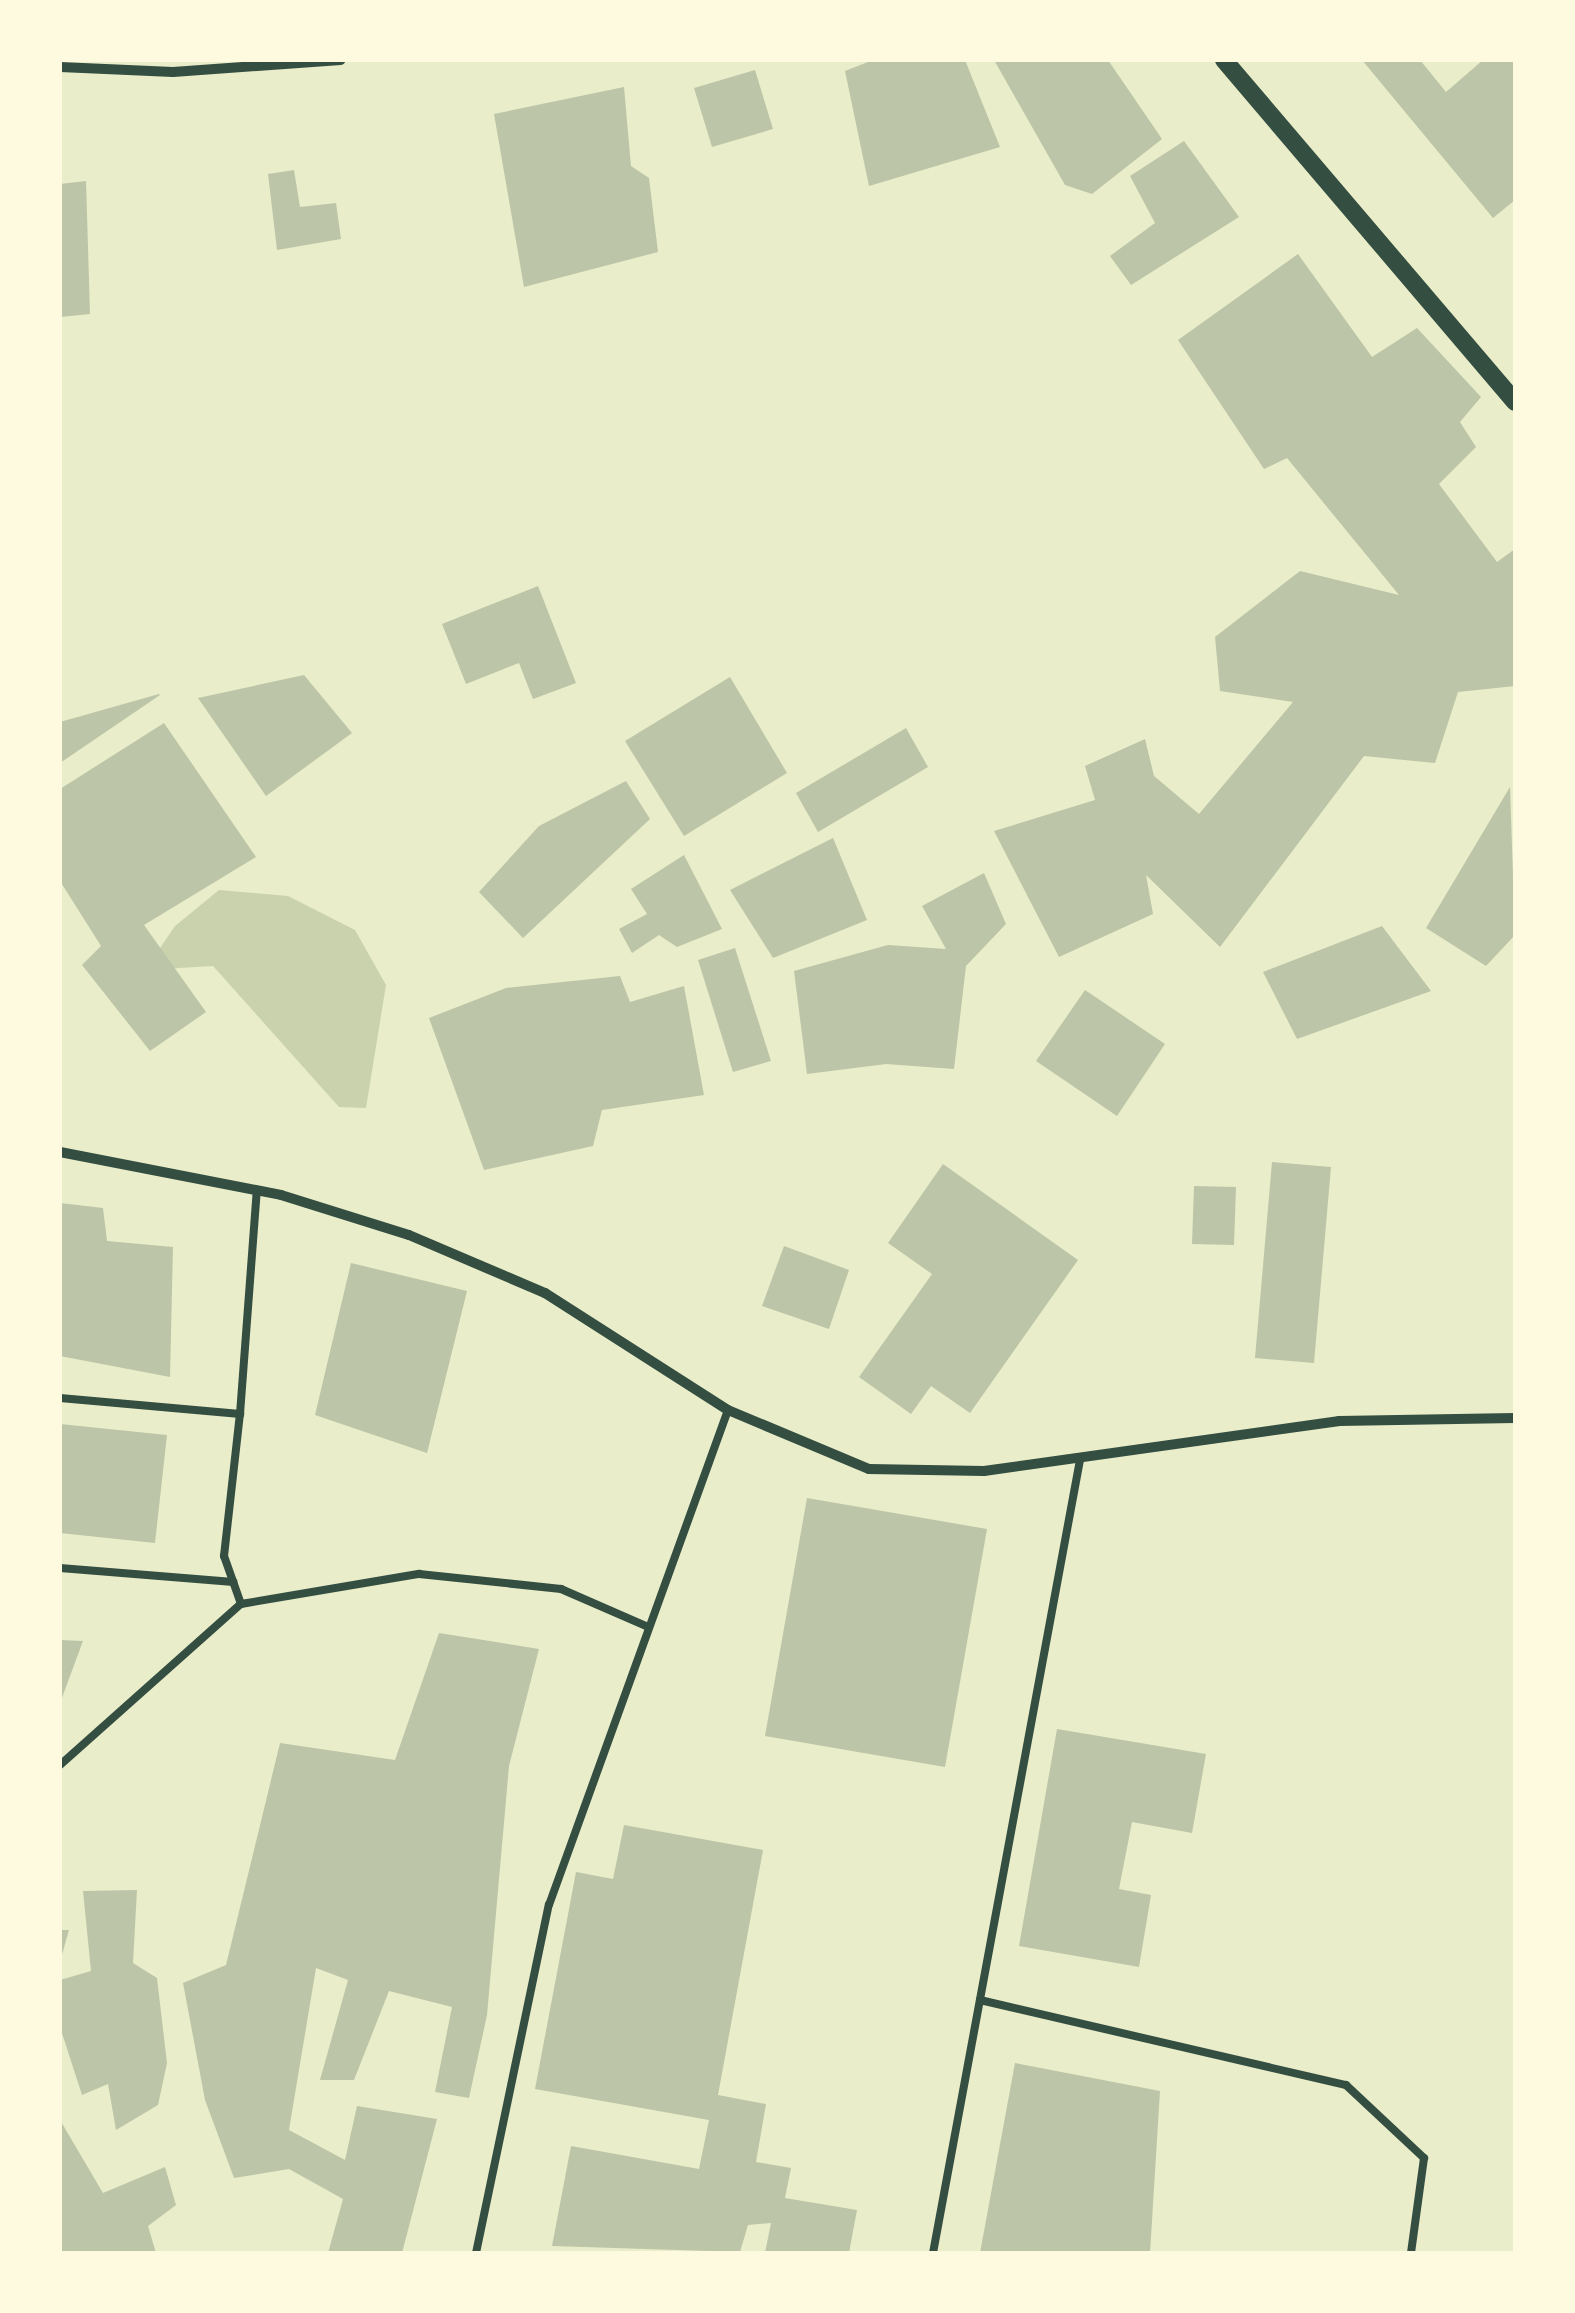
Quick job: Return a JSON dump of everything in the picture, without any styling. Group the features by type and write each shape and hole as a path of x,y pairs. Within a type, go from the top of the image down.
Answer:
{"street":[{"path":"60,67 173,72 341,60"},
{"path":"1224,60 1515,402"},
{"path":"60,1152 256,1190 410,1235 545,1293 728,1410 869,1469 984,1472 1339,1421 1515,1418"}],"lane":[{"path":"240,1604 224,1556 240,1414 256,1190"},
{"path":"60,1398 240,1414"},
{"path":"476,2253 549,1904 646,1626 728,1410"},
{"path":"933,2253 1080,1460"},
{"path":"60,1568 232,1582"},
{"path":"60,1764 240,1604 420,1574 561,1590 646,1626"},
{"path":"980,2000 1346,2086 1424,2158 1412,2253"}],"green space":[{"path":"219,890 288,896 355,930 386,985 366,1108 339,1107 213,966 145,970 175,926"}],"building":[{"path":"873,60 965,60 1000,147 869,186 845,71"},
{"path":"994,60 1108,60 1162,139 1092,194 1065,185"},
{"path":"1362,60 1420,60 1446,92 1483,60 1515,60 1515,200 1493,218"},
{"path":"755,70 773,129 712,147 694,88"},
{"path":"624,87 631,166 649,178 658,252 524,287 494,114"},
{"path":"1184,141 1239,217 1131,285 1110,256 1155,223 1130,176"},
{"path":"294,170 300,207 336,203 341,239 277,250 268,174"},
{"path":"86,181 90,314 60,317 60,184"},
{"path":"1298,254 1372,357 1417,328 1481,397 1460,422 1476,447 1439,484 1497,562 1515,549 1515,686 1458,692 1435,763 1364,756 1220,947 1146,875 1153,914 1059,957 994,831 1095,800 1085,766 1145,739 1154,776 1199,814 1293,702 1220,691 1215,637 1300,571 1399,595 1287,458 1264,469 1178,340"},
{"path":"538,586 576,683 533,699 519,663 466,684 442,624"},
{"path":"304,675 352,733 266,796 198,698"},
{"path":"730,677 787,773 684,836 625,741"},
{"path":"160,695 60,763 60,722"},
{"path":"164,723 256,857 144,925 206,1012 150,1051 82,965 101,946 60,881 60,789"},
{"path":"906,728 928,767 818,832 796,793"},
{"path":"626,781 650,819 523,938 479,892 539,826"},
{"path":"1510,787 1515,935 1486,966 1426,928"},
{"path":"833,838 867,920 773,958 730,890"},
{"path":"684,855 722,929 677,947 659,935 632,953 619,929 647,914 631,889"},
{"path":"984,873 1006,924 966,966 954,1069 886,1064 807,1074 794,971 888,945 946,949 922,906"},
{"path":"1382,926 1431,991 1297,1039 1263,972"},
{"path":"735,948 771,1061 733,1072 698,960"},
{"path":"620,976 630,1002 684,986 704,1095 602,1110 593,1146 484,1170 429,1018 506,988"},
{"path":"1085,990 1165,1044 1117,1116 1036,1061"},
{"path":"1272,1162 1331,1167 1314,1363 1255,1358"},
{"path":"943,1164 1078,1260 970,1413 931,1386 911,1414 859,1377 932,1274 888,1243"},
{"path":"1194,1186 1236,1187 1234,1245 1192,1244"},
{"path":"60,1203 103,1208 107,1241 173,1247 170,1377 60,1356"},
{"path":"784,1246 849,1270 829,1329 762,1306"},
{"path":"351,1263 467,1291 427,1453 315,1415"},
{"path":"60,1424 167,1435 155,1543 60,1533"},
{"path":"807,1498 987,1529 945,1767 765,1736"},
{"path":"439,1633 539,1649 509,1766 487,2015 469,2098 435,2092 452,2007 389,1991 354,2080 320,2080 348,1980 316,1968 289,2130 345,2160 357,2106 437,2119 402,2253 328,2253 343,2199 289,2169 234,2178 205,2100 183,1983 226,1965 280,1743 395,1760"},
{"path":"60,1640 83,1641 60,1703"},
{"path":"1057,1729 1206,1754 1192,1833 1132,1822 1119,1889 1151,1895 1139,1967 1019,1946"},
{"path":"624,1825 763,1850 718,2095 766,2104 756,2162 791,2168 785,2198 857,2210 849,2253 765,2253 771,2223 748,2225 740,2252 552,2246 571,2146 699,2169 709,2120 535,2089 576,1872 613,1879"},
{"path":"137,1890 133,1963 157,1978 167,2063 158,2105 116,2130 108,2084 82,2095 60,2027 60,1980 91,1971 83,1891"},
{"path":"60,1930 69,1930 61,1958 60,1958"},
{"path":"1015,2063 1160,2091 1150,2253 980,2253"},
{"path":"60,2120 103,2193 165,2167 176,2205 148,2226 156,2253 60,2253"}]}
